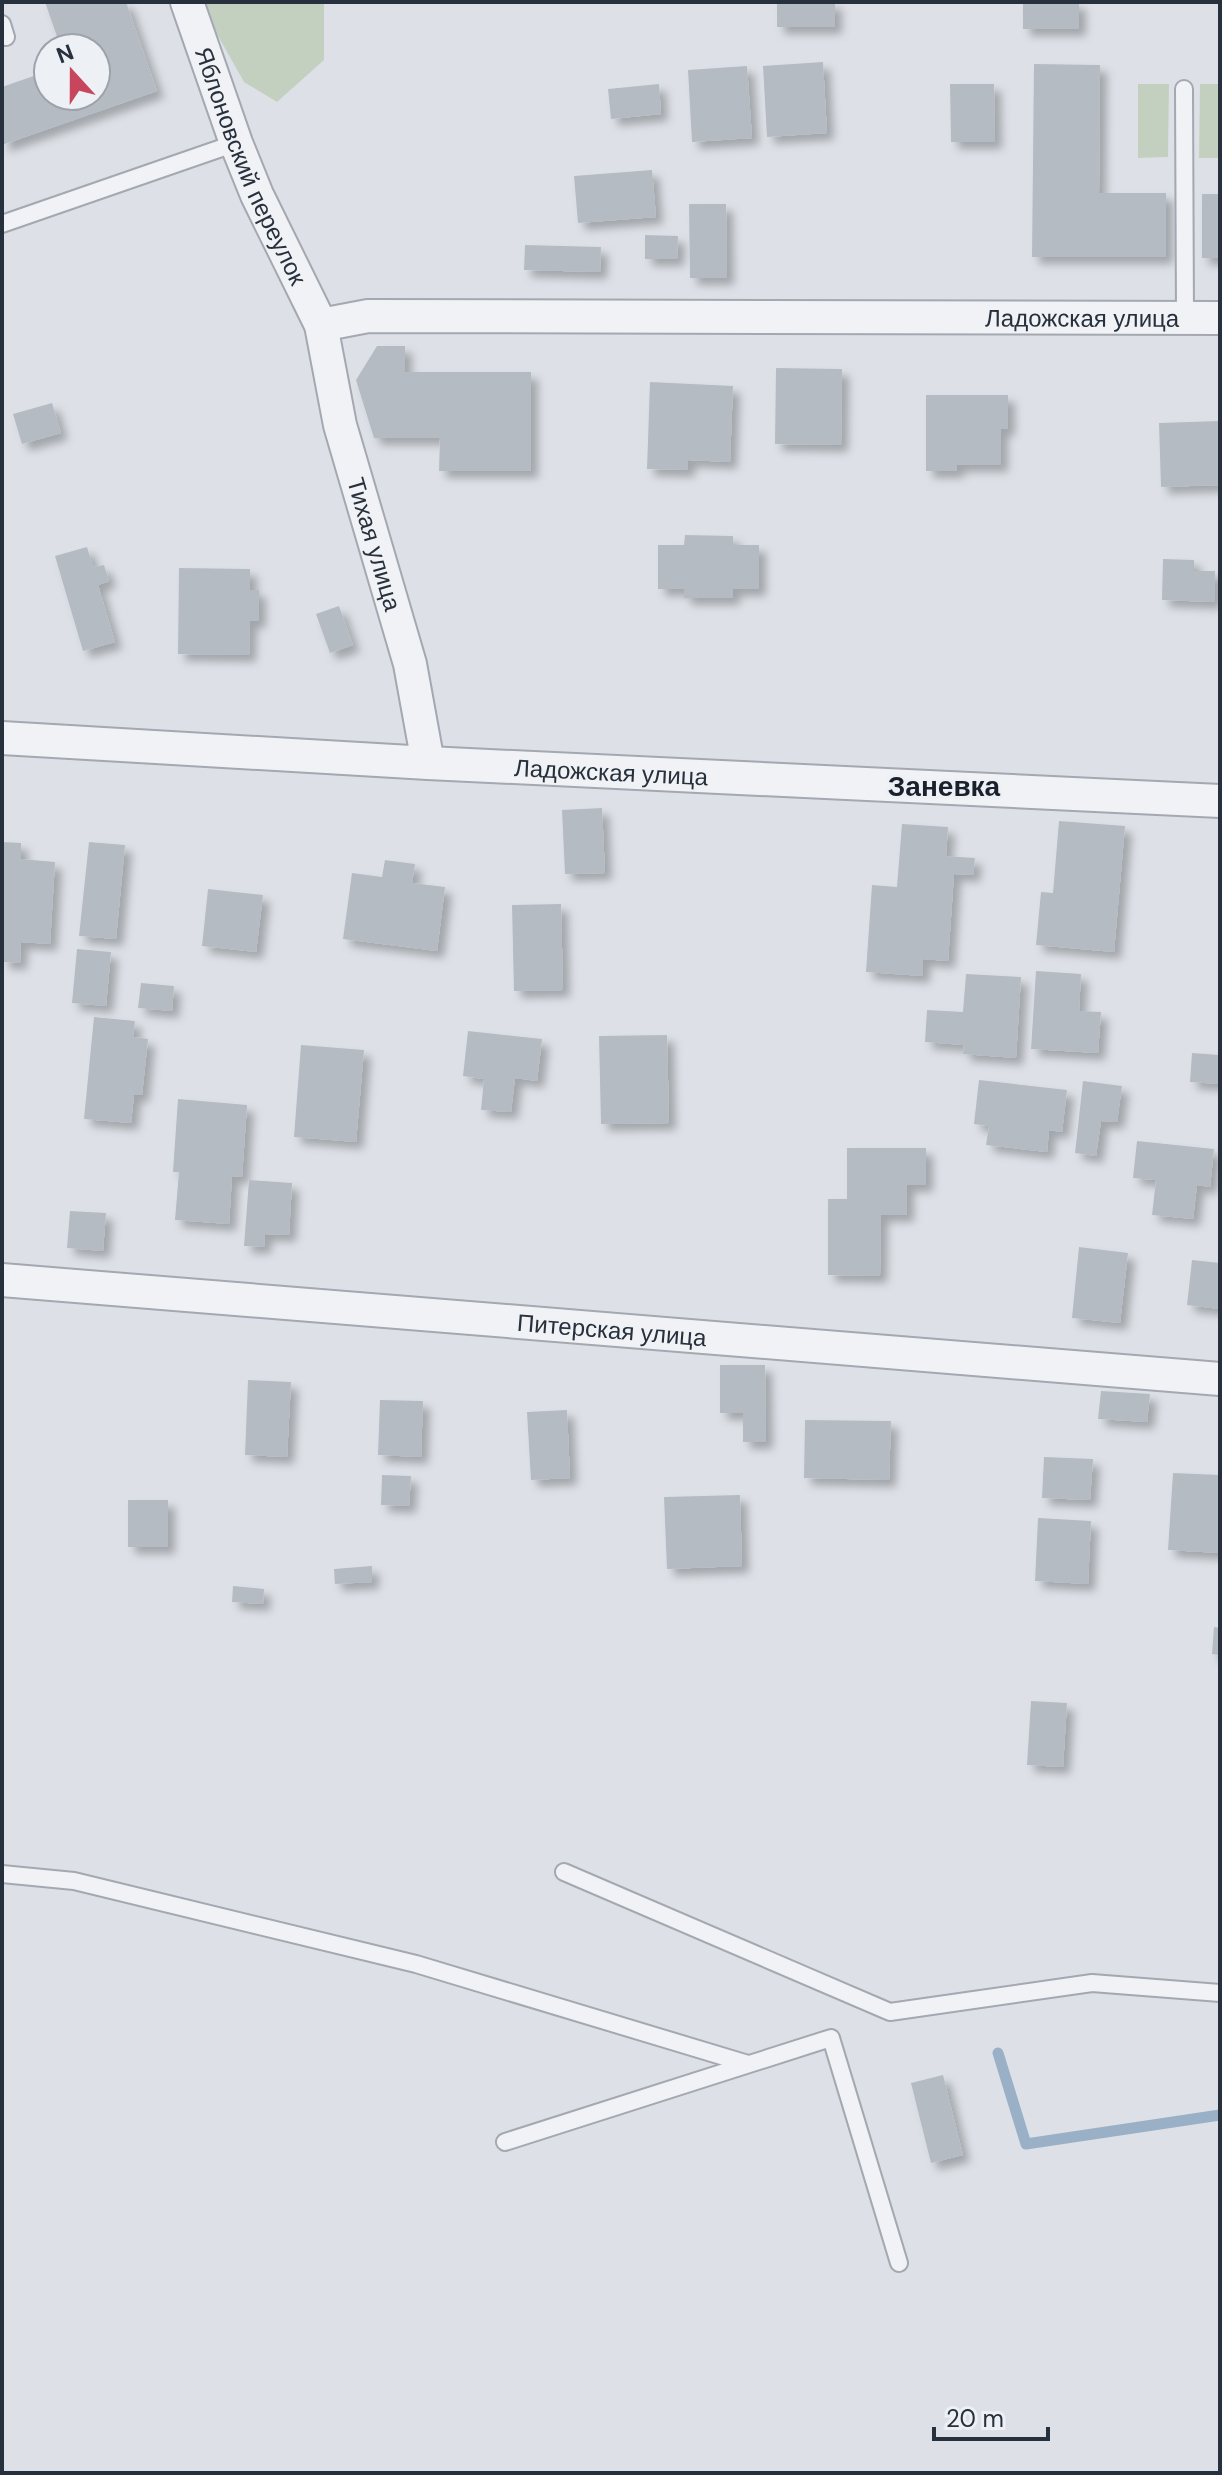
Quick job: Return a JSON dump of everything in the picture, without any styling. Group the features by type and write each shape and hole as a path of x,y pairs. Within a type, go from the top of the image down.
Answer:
{"street":[{"name":"Яблоновский переулок","path":"187,2 257,195 321,325"},
{"name":"Ладожская улица","path":"321,325 368,316 1220,318"},
{"name":"Тихая улица","path":"321,325 340,425 410,664 428,763"},
{"name":"Ладожская улица","path":"2,738 428,763 1220,801"},
{"name":"Питерская улица","path":"2,1280 1220,1379"}],"lane":[{"path":"1184,89 1185,318"},
{"path":"2,224 236,143"},
{"path":"564,1872 890,2012 1092,1983 1220,1993"},
{"path":"2,1874 74,1881 416,1964 748,2064"},
{"path":"505,2142 831,2038 899,2263"}],"green space":[{"path":"203,2 324,2 324,60 277,102 244,82 213,27"},
{"path":"1138,84 1169,84 1168,157 1138,158"},
{"path":"1200,84 1220,84 1220,158 1199,158"}],"building":[{"path":"45,2 126,2 157,91 112,107 112,32 55,32"},
{"path":"777,2 835,2 835,27 777,27"},
{"path":"1023,2 1079,2 1079,29 1023,29"},
{"path":"823,62 827,133 767,137 763,66"},
{"path":"1034,64 1100,65 1099,193 1166,193 1166,257 1032,257"},
{"path":"747,66 752,138 692,142 688,70"},
{"path":"32,77 32,112 97,112 2,145 2,87"},
{"path":"659,84 661,114 611,119 608,89"},
{"path":"950,84 994,84 995,142 951,142"},
{"path":"652,170 656,217 578,223 574,176"},
{"path":"1202,194 1220,194 1220,258 1202,258"},
{"path":"689,204 726,204 727,278 690,278"},
{"path":"645,235 678,236 677,259 645,259"},
{"path":"525,245 601,247 600,272 524,270"},
{"path":"377,346 405,346 405,372 531,372 531,471 439,471 440,438 374,438 356,380"},
{"path":"776,368 842,369 841,445 775,444"},
{"path":"650,382 733,386 730,462 688,460 688,470 647,469"},
{"path":"926,395 1008,395 1008,429 1001,429 1001,465 957,465 957,471 926,471"},
{"path":"52,403 61,433 22,444 13,414"},
{"path":"1220,421 1220,485 1161,487 1159,423"},
{"path":"685,535 733,536 733,545 759,545 759,589 733,589 733,598 684,598 684,589 658,589 658,545 684,545"},
{"path":"87,547 93,567 104,565 109,581 98,585 115,642 83,651 55,556"},
{"path":"1163,559 1194,560 1194,571 1215,571 1214,602 1162,600"},
{"path":"179,568 250,569 250,590 259,590 259,621 250,621 249,655 178,654"},
{"path":"339,606 353,645 330,653 316,614"},
{"path":"602,808 605,873 565,874 562,810"},
{"path":"1059,821 1125,826 1114,952 1036,945 1041,892 1053,893"},
{"path":"902,824 948,827 946,856 975,858 973,875 954,874 948,961 923,959 923,976 866,972 872,885 897,887"},
{"path":"2,842 21,843 21,859 55,862 50,944 21,942 20,963 2,962"},
{"path":"89,842 125,845 116,939 79,936"},
{"path":"385,860 415,864 412,883 445,887 437,951 343,939 352,873 382,877"},
{"path":"208,889 263,895 256,952 202,946"},
{"path":"561,904 563,990 514,991 512,905"},
{"path":"77,949 111,952 106,1006 72,1003"},
{"path":"1036,971 1081,974 1079,1011 1101,1012 1098,1053 1031,1049"},
{"path":"966,974 1021,977 1016,1058 963,1054 964,1045 925,1042 927,1010 963,1012"},
{"path":"141,983 174,986 172,1011 138,1008"},
{"path":"94,1017 135,1021 133,1037 148,1039 142,1095 134,1095 131,1123 84,1119"},
{"path":"468,1031 542,1039 537,1081 515,1078 511,1112 481,1110 484,1079 463,1076"},
{"path":"667,1035 669,1123 601,1124 599,1036"},
{"path":"301,1045 364,1050 356,1142 294,1137"},
{"path":"1192,1053 1220,1055 1220,1084 1190,1082"},
{"path":"979,1080 1067,1090 1062,1132 1049,1130 1047,1152 986,1145 989,1126 974,1124"},
{"path":"1083,1081 1122,1086 1117,1122 1101,1121 1096,1156 1075,1153"},
{"path":"178,1099 247,1105 242,1177 232,1176 229,1224 175,1220 179,1172 173,1172"},
{"path":"1137,1141 1214,1149 1210,1187 1197,1185 1193,1219 1152,1215 1156,1180 1133,1178"},
{"path":"847,1148 926,1148 926,1185 907,1185 907,1215 881,1215 880,1276 828,1275 828,1199 847,1199"},
{"path":"249,1180 292,1183 289,1235 265,1234 264,1247 244,1246"},
{"path":"70,1211 106,1213 103,1251 67,1248"},
{"path":"1079,1247 1128,1253 1120,1323 1072,1318"},
{"path":"1192,1260 1220,1263 1220,1309 1187,1305"},
{"path":"720,1365 765,1365 766,1442 743,1442 743,1413 720,1413"},
{"path":"248,1380 291,1382 287,1457 245,1455"},
{"path":"1101,1391 1150,1394 1147,1422 1098,1419"},
{"path":"380,1400 423,1401 421,1457 378,1455"},
{"path":"567,1410 570,1478 531,1480 527,1412"},
{"path":"805,1420 891,1421 889,1480 804,1478"},
{"path":"1044,1457 1093,1459 1090,1500 1042,1498"},
{"path":"1173,1473 1220,1475 1220,1553 1168,1550"},
{"path":"382,1475 411,1476 409,1506 381,1505"},
{"path":"740,1495 742,1566 667,1569 664,1497"},
{"path":"128,1500 168,1500 168,1547 128,1547"},
{"path":"1038,1518 1091,1521 1088,1584 1035,1581"},
{"path":"372,1566 372,1582 335,1584 334,1569"},
{"path":"233,1586 264,1589 263,1604 232,1602"},
{"path":"1214,1627 1220,1628 1220,1655 1212,1654"},
{"path":"1031,1701 1067,1703 1063,1767 1027,1765"},
{"path":"943,2075 963,2155 931,2163 911,2083"}],"waterway":[{"path":"998,2053 1026,2144 1220,2115"}],"district":[{"name":"Заневка","path":"944,786"}]}
